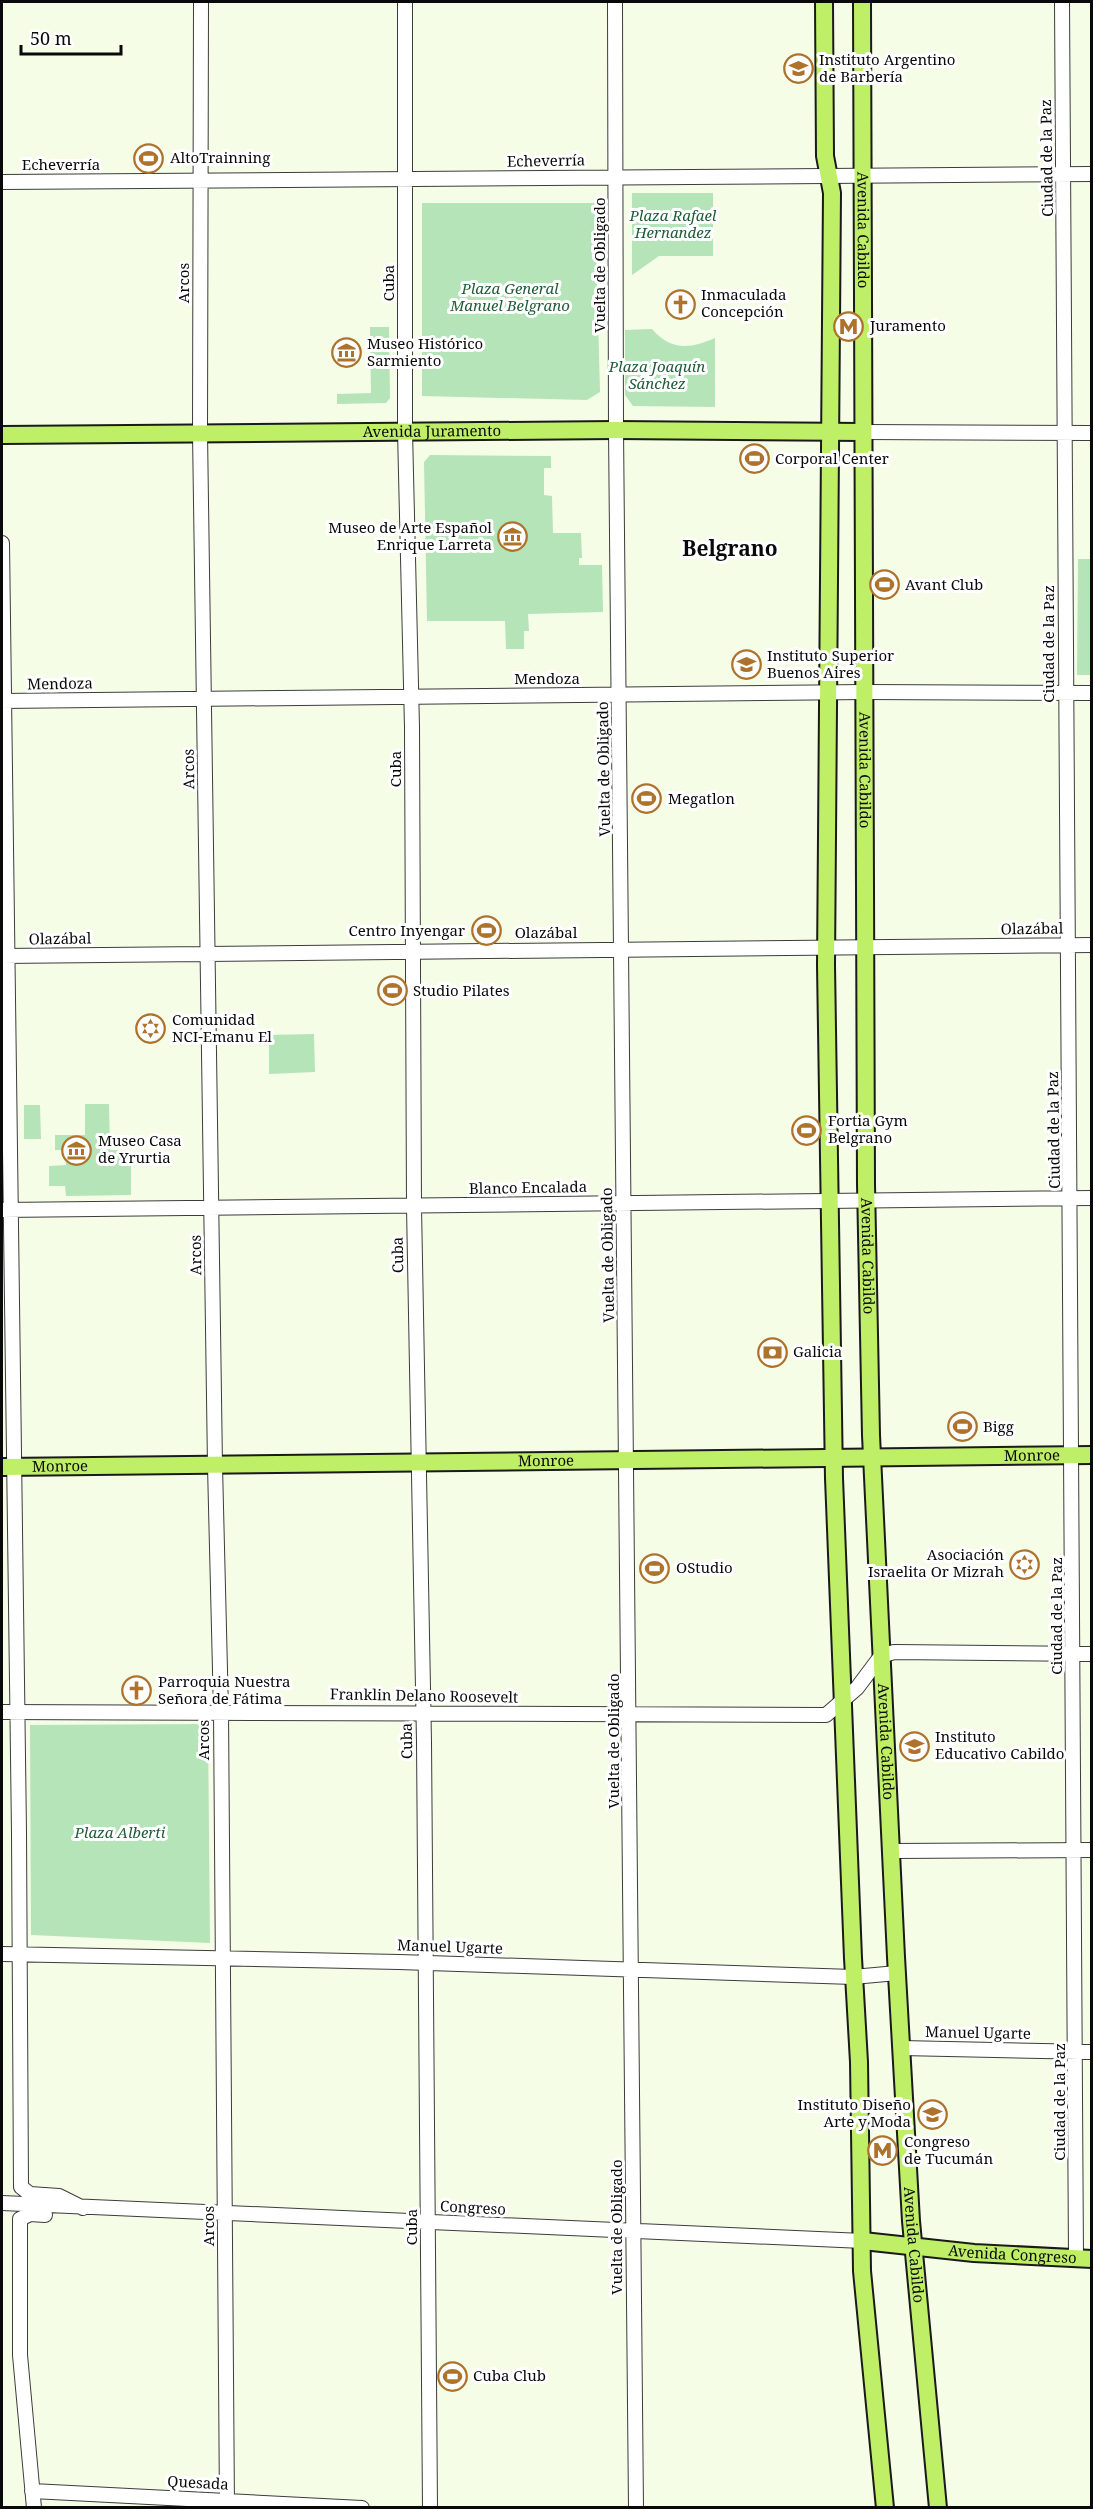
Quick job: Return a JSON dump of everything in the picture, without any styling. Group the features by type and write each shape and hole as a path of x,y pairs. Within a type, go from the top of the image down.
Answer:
{"main road":[{"name":"Avenida Cabildo","path":"824,2 825,156 832,193 826,692 826,948 834,1458 842,1702 859,2062 862,2271 885,2508"},
{"name":"Avenida Cabildo","path":"862,2 858,432 866,692 867,1200 873,1458 897,1973 913,2248 938,2508"},
{"name":"Avenida Juramento","path":"2,435 616,430 858,432"},
{"name":"Monroe","path":"8,1467 1092,1455"},
{"name":"Avenida Congreso","path":"863,2241 913,2248 1084,2259"}],"street":[{"name":"Arcos","path":"201,2 200,433 209,954 214,1466 221,1712 227,2505"},
{"name":"Cuba","path":"405,2 407,178 405,431 412,696 414,1207 423,1713 430,2508"},
{"name":"Vuelta de Obligado","path":"615,2 616,430 628,1460 636,2508"},
{"name":"Ciudad de la Paz","path":"1062,2 1067,434 1067,945 1071,1198 1073,1654 1077,2051 1084,2259"},
{"name":"Echeverría","path":"2,182 828,174 1092,174"},
{"path":"858,432 1092,433"},
{"path":"2,543 8,1467 17,1713 19,1954"},
{"name":"Mendoza","path":"3,701 826,692 1092,693"},
{"name":"Olazábal","path":"4,956 1092,945"},
{"name":"Blanco Encalada","path":"6,1210 1092,1198"},
{"path":"842,1702 881,1656 894,1652 1092,1654"},
{"name":"Franklin Delano Roosevelt","path":"2,1712 826,1715 842,1702"},
{"path":"892,1851 1092,1850"},
{"name":"Manuel Ugarte","path":"2,1954 426,1963 854,1977 897,1973"},
{"name":"Congreso","path":"19,1954 21,2187 30,2194 59,2196 82,2208"},
{"name":"Manuel Ugarte","path":"901,2048 1092,2052"},
{"name":"Congreso","path":"2,2203 863,2241"},
{"name":"Congreso","path":"32,2491 20,2355 20,2219 30,2214 54,2215 82,2208"},
{"path":"32,2491 34,2508"},
{"name":"Quesada","path":"32,2491 227,2505 363,2508"}],"green space":[{"name":"Plaza Rafael Hernandez","path":"632,193 713,193 713,256 659,256 632,275"},
{"name":"Plaza General Manuel Belgrano","path":"422,203 595,203 600,392 587,400 422,396"},
{"path":"370,327 389,327 390,398 386,403 337,404 337,394 371,393"},
{"name":"Plaza Joaquín Sánchez","path":"652,329 666,341 681,346 689,346 715,338 715,407 633,406 625,395 625,330"},
{"path":"430,455 551,456 551,468 544,468 544,495 552,496 553,533 581,533 582,558 579,558 579,565 602,565 603,612 528,614 529,631 524,631 524,649 506,649 505,621 427,621 424,462"},
{"path":"1078,559 1091,559 1091,675 1077,675"},
{"path":"314,1034 315,1072 269,1074 269,1035"},
{"path":"85,1104 109,1104 110,1150 131,1150 131,1195 66,1196 65,1186 49,1186 49,1166 66,1165 65,1150 55,1150 55,1135 85,1135"},
{"path":"24,1105 40,1105 41,1139 24,1139"},
{"name":"Plaza Alberti","path":"208,1724 210,1943 31,1935 30,1725"}],"place":[{"name":"Instituto Argentino de Barbería","path":"798,69"},
{"name":"AltoTrainning","path":"149,158"},
{"name":"Inmaculada Concepción","path":"680,304"},
{"name":"Juramento","path":"849,326"},
{"name":"Museo Histórico Sarmiento","path":"346,353"},
{"name":"Corporal Center","path":"754,459"},
{"name":"Museo de Arte Español Enrique Larreta","path":"513,537"},
{"name":"Avant Club","path":"884,585"},
{"name":"Instituto Superior Buenos Aires","path":"746,665"},
{"name":"Megatlon","path":"647,799"},
{"name":"Centro Inyengar","path":"486,931"},
{"name":"Studio Pilates","path":"392,991"},
{"name":"Comunidad NCI-Emanu El","path":"151,1029"},
{"name":"Fortia Gym Belgrano","path":"807,1130"},
{"name":"Museo Casa de Yrurtia","path":"77,1150"},
{"name":"Galicia","path":"772,1352"},
{"name":"Bigg","path":"962,1427"},
{"name":"Asociación Israelita Or Mizrah","path":"1025,1564"},
{"name":"OStudio","path":"655,1568"},
{"name":"Parroquia Nuestra Señora de Fátima","path":"137,1691"},
{"name":"Instituto Educativo Cabildo","path":"914,1746"},
{"name":"Instituto Diseño Arte y Moda","path":"932,2114"},
{"name":"Congreso de Tucumán","path":"883,2151"},
{"name":"Cuba Club","path":"452,2376"}],"district":[{"name":"Belgrano","path":"730,549"}]}
